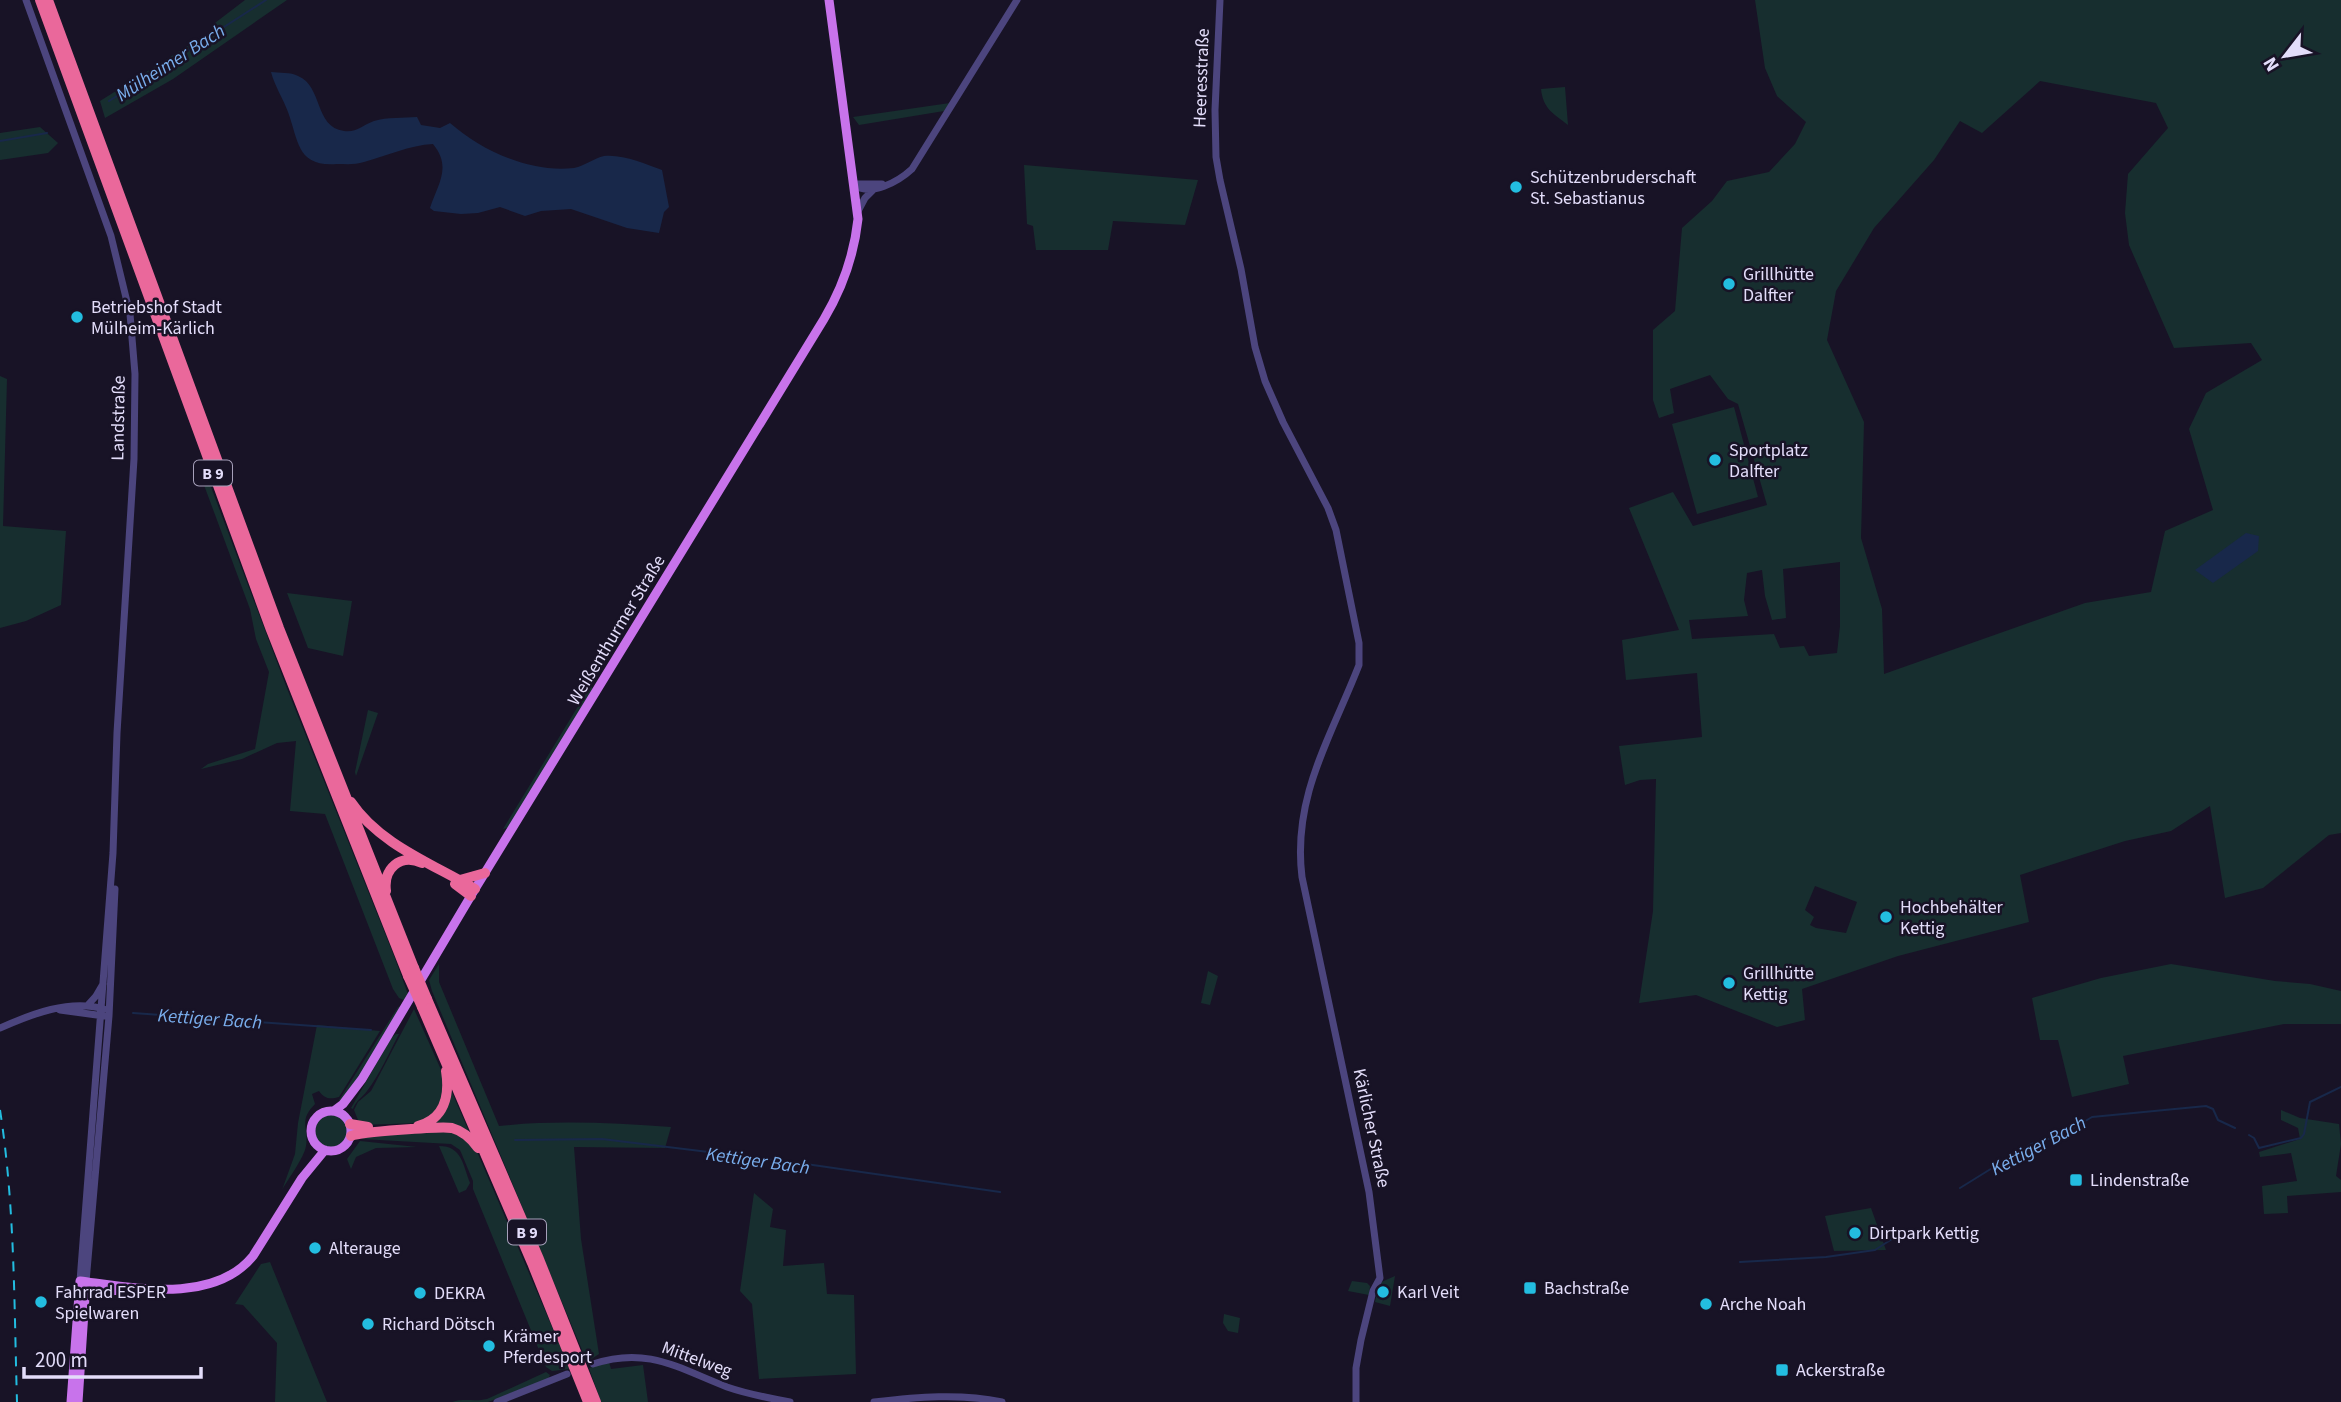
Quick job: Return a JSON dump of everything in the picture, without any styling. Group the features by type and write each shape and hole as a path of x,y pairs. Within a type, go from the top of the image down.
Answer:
{"highway":[{"name":"B 9","path":"40,0 275,641 424,1003 539,1259 596,1402"},
{"name":"B 9","path":"48,0 310,710 389,909 411,972"},
{"name":"B 9","path":"339,784 357,811 374,829 460,880 473,892"},
{"name":"B 9","path":"389,909 385,878 394,865 407,859 423,863 473,892"},
{"path":"460,880 485,873"},
{"name":"B 9","path":"424,1003 444,1060 589,1402"},
{"path":"348,1121 359,1127 414,1126 434,1119 442,1109 447,1094 444,1060"},
{"path":"351,1136 364,1132 448,1127 467,1135 489,1163"}],"main road":[{"name":"Weißenthurmer Straße","path":"335,1111 362,1079 473,892 824,319 850,265 856,238 855,184 829,0"},
{"name":"Weißenthurmer Straße","path":"348,1121 362,1079"},
{"path":"302,1178 314,1152 315,1143 311,1132 314,1120 322,1112 335,1111 348,1121 351,1136 341,1149 325,1150 315,1143"},
{"path":"84,1284 195,1287 218,1282 232,1275 253,1256 302,1178 325,1150"},
{"path":"84,1284 91,1292 134,1287"},
{"path":"78,1402 84,1284"},
{"path":"71,1402 84,1284"},
{"path":"84,1318 92,1301 102,1292"}],"street":[{"name":"Landstraße","path":"26,0 104,215 122,275 131,323 135,432 117,733 113,853"},
{"path":"855,184 864,190 874,189 908,173 923,155 1017,0"},
{"name":"Heeresstraße","path":"1220,0 1215,110 1216,157 1255,347 1265,380 1283,422 1328,508 1342,551 1359,643 1359,664 1315,771 1301,820 1298,852 1325,982"},
{"path":"855,184 886,184"},
{"path":"857,213 865,198 874,189"},
{"path":"105,1013 104,980 113,853"},
{"path":"84,1284 114,903 113,853"},
{"path":"87,1006 104,980"},
{"name":"Kärlicher Straße","path":"1325,982 1369,1192 1380,1278 1361,1340 1356,1368 1356,1402"},
{"path":"0,1028 56,1010 87,1006 105,1013"},
{"path":"56,1010 105,1013"},
{"name":"Mittelweg","path":"593,1364 622,1357 654,1358 730,1388 790,1402"},
{"path":"497,1402 567,1374"},
{"path":"874,1402 952,1396 1002,1402"}],"green space":[{"path":"245,0 287,0 173,79 105,118 100,101 213,30 211,26"},
{"path":"1755,0 2341,0 2341,833 2329,835 2263,888 2225,898 2210,806 2171,831 2125,841 2020,875 2029,922 1898,956 1802,989 1805,1020 1777,1027 1696,995 1639,1003 1653,911 1656,779 1625,785 1619,746 1702,737 1697,673 1626,680 1622,640 1679,630 1629,508 1673,492 1693,526 1767,505 1738,404 1728,399 1710,375 1670,389 1674,413 1659,418 1653,400 1653,330 1675,311 1682,228 1712,201 1727,181 1769,172 1795,144 1806,122 1777,96 1765,68","holes":["2040,81 2156,103 2168,128 2128,174 2125,213 2129,245 2174,348 2251,343 2262,360 2206,393 2189,429 2213,510 2165,531 2151,592 2085,603 1884,674 1882,609 1861,538 1864,422 1827,340 1836,291 1874,228 1934,160 1960,121 1982,133","1840,562 1840,626 1837,653 1809,656 1804,646 1780,648 1774,634 1692,639 1689,620 1748,616 1744,600 1747,573 1762,570 1765,596 1772,620 1786,618 1783,569","1815,886 1857,902 1846,933 1810,925 1814,917 1805,910"]},
{"path":"1565,87 1568,125 1547,106 1541,89"},
{"path":"950,103 944,111 859,125 853,117"},
{"path":"40,127 58,143 48,153 0,160 0,133"},
{"path":"1024,165 1198,180 1185,225 1113,221 1108,250 1036,250 1033,226 1027,224"},
{"path":"0,376 7,379 3,526 66,531 61,605 26,621 0,628"},
{"name":"Sportplatz Dalfter","path":"1734,407 1758,497 1697,514 1672,424"},
{"path":"201,477 211,487 286,686 394,956 409,997 406,1001 399,998 393,989 325,814 290,811 296,741 277,743 242,759 201,769 208,764 255,749 269,672 256,639 250,609"},
{"path":"287,593 352,601 343,656 308,648"},
{"path":"590,684 594,691 510,827 503,829 588,690"},
{"path":"368,710 378,713 356,776 355,772"},
{"path":"439,964 439,982 499,1126 606,1123 671,1127 665,1148 574,1147 581,1239 599,1354 587,1362 432,991 429,980"},
{"path":"2171,964 2341,991 2341,1024 2284,1024 2123,1056 2129,1084 2072,1097 2058,1040 2040,1040 2032,998 2101,978"},
{"path":"1208,971 1218,976 1210,1005 1201,1003"},
{"path":"401,1006 373,1056 342,1103 339,1100"},
{"path":"414,1009 445,1084 439,1109 420,1123 360,1125 354,1110 358,1102 371,1091"},
{"path":"317,1025 380,1031 339,1097 327,1098 319,1091 312,1094 315,1104 305,1120 305,1151 282,1190 295,1154 298,1123"},
{"path":"399,1034 376,1078 353,1109 351,1108 391,1038"},
{"path":"451,1090 470,1134 433,1123"},
{"path":"2281,1110 2300,1118 2339,1124 2341,1144 2336,1176 2341,1180 2341,1192 2287,1196 2288,1213 2264,1214 2262,1186 2297,1181 2291,1153 2260,1157 2259,1152 2300,1139 2298,1128 2281,1120"},
{"path":"331,1112 343,1118 349,1130 343,1142 331,1148 319,1142 313,1130 319,1118"},
{"path":"442,1130 463,1138 478,1154 570,1369 552,1371 546,1367 473,1189 473,1181 460,1150 451,1144 361,1139 365,1135"},
{"path":"360,1141 417,1147 376,1148 356,1157 351,1169 347,1159"},
{"path":"439,1146 453,1149 457,1153 470,1183 466,1190 459,1193"},
{"path":"754,1193 773,1209 770,1227 786,1230 783,1266 824,1263 827,1294 854,1295 856,1374 759,1379 752,1304 740,1291"},
{"name":"Dirtpark Kettig","path":"1871,1208 1886,1250 1834,1251 1825,1216"},
{"path":"270,1262 327,1402 275,1402 277,1343 243,1305 235,1304 261,1264"},
{"path":"1395,1276 1390,1306 1375,1302 1379,1283"},
{"path":"1352,1281 1367,1283 1370,1286 1369,1295 1348,1291"},
{"path":"1224,1314 1240,1318 1238,1333 1228,1331 1223,1323"},
{"path":"609,1362 611,1369 643,1365 648,1402 601,1402 589,1368"},
{"path":"546,1372 550,1375 548,1379 488,1402 452,1402 487,1399"}],"water":[{"path":"271,72 292,74 306,81 328,122 334,128 344,131 356,130 379,120 417,117 421,125 440,128 450,123 492,151 541,167 574,168 604,156 619,156 641,162 662,170 669,207 664,212 659,233 627,228 571,209 541,211 525,216 500,207 478,213 434,211 430,208 443,168 439,152 433,144 357,164 324,164 314,161 307,157 298,142"},
{"path":"2246,533 2259,536 2258,551 2213,583 2195,570"}],"waterway":[{"name":"Mülheimer Bach","path":"109,101 266,0"},
{"name":"Mülheimer Bach","path":"0,141 47,133"},
{"name":"Kettiger Bach","path":"133,1013 371,1030"},
{"name":"Kettiger Bach","path":"2249,1135 2254,1138 2259,1148 2301,1138 2310,1102 2341,1087"},
{"name":"Kettiger Bach","path":"1960,1188 2031,1144 2062,1135 2092,1117 2206,1106 2213,1109 2218,1120 2235,1128"},
{"name":"Kettiger Bach","path":"515,1140 602,1139 799,1163 1000,1192"},
{"name":"Kettiger Bach","path":"1740,1262 1826,1257 1875,1250 1892,1239"}],"railway":[{"path":"0,1110 11,1219 17,1402"}],"place":[{"name":"Schützenbruderschaft St. Sebastianus","path":"1516,187"},
{"name":"Grillhütte Dalfter","path":"1729,284"},
{"name":"Betriebshof Stadt Mülheim-Kärlich","path":"77,317"},
{"name":"Sportplatz Dalfter","path":"1715,460"},
{"name":"Hochbehälter Kettig","path":"1886,917"},
{"name":"Grillhütte Kettig","path":"1729,983"},
{"name":"Lindenstraße","path":"2076,1180"},
{"name":"Dirtpark Kettig","path":"1855,1233"},
{"name":"Alterauge","path":"315,1248"},
{"name":"Bachstraße","path":"1530,1288"},
{"name":"Karl Veit","path":"1383,1292"},
{"name":"DEKRA","path":"420,1293"},
{"name":"Fahrrad ESPER Spielwaren","path":"41,1302"},
{"name":"Arche Noah","path":"1706,1304"},
{"name":"Richard Dötsch","path":"368,1324"},
{"name":"Krämer Pferdesport","path":"489,1346"},
{"name":"Ackerstraße","path":"1782,1370"}]}
